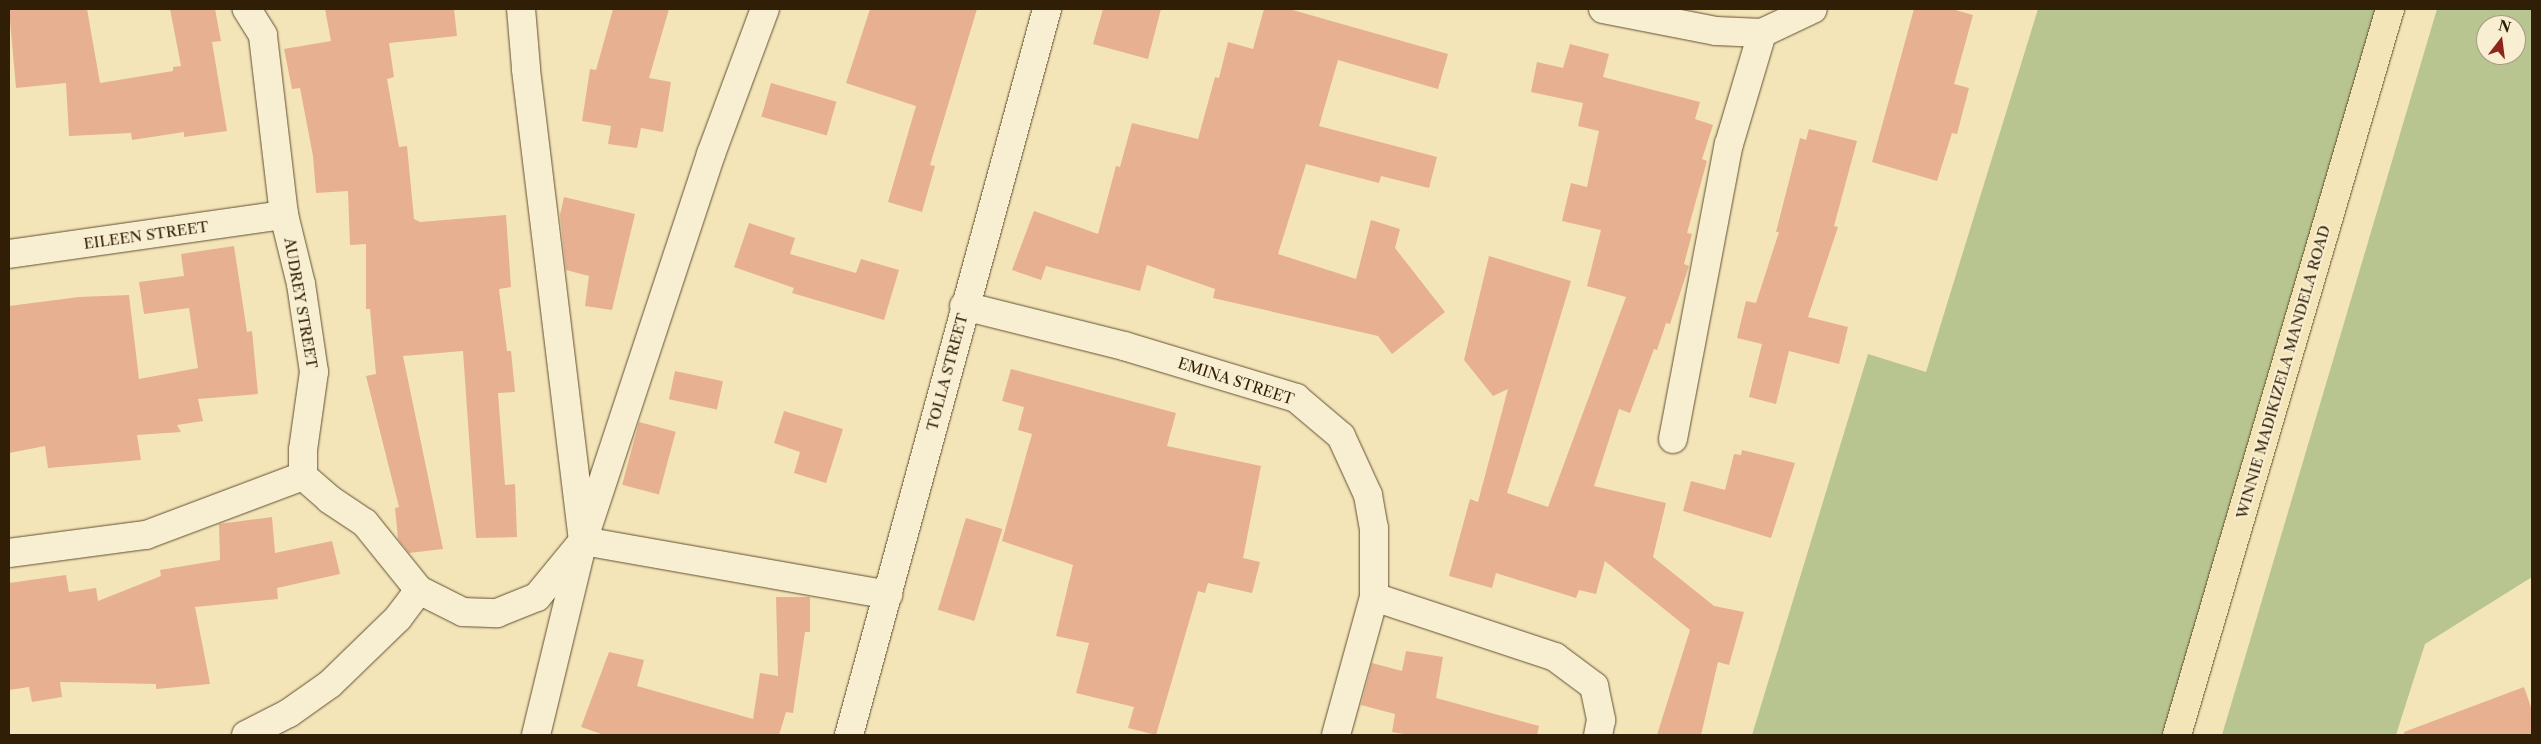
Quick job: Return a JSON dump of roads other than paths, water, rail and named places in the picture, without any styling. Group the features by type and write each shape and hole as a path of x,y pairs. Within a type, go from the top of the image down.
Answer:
{"main road":[{"name":"WINNIE MADIKIZELA MANDELA ROAD","path":"2177,735 2390,9"}],"street":[{"name":"AUDREY STREET","path":"247,9 263,35 284,215 300,284 314,372 303,450 303,476"},
{"path":"9,553 146,535 303,476 329,499 365,523 418,590 463,612 497,613 538,597 583,541 526,68 521,9"},
{"path":"536,735 583,541 711,154 765,9"},
{"name":"TOLLA STREET","path":"849,735 964,306 1047,9"},
{"path":"1603,9 1716,31 1762,33 1813,9"},
{"path":"1673,438 1729,144 1762,33"},
{"name":"EILEEN STREET","path":"9,254 284,215"},
{"name":"EMINA STREET","path":"964,306 1124,346 1296,398 1341,436 1368,496 1374,528 1374,597 1336,735"},
{"path":"583,541 888,595"},
{"path":"246,735 289,713 330,684 398,618 418,590"},
{"path":"1374,597 1555,657 1594,686 1601,720 1598,735"}]}
